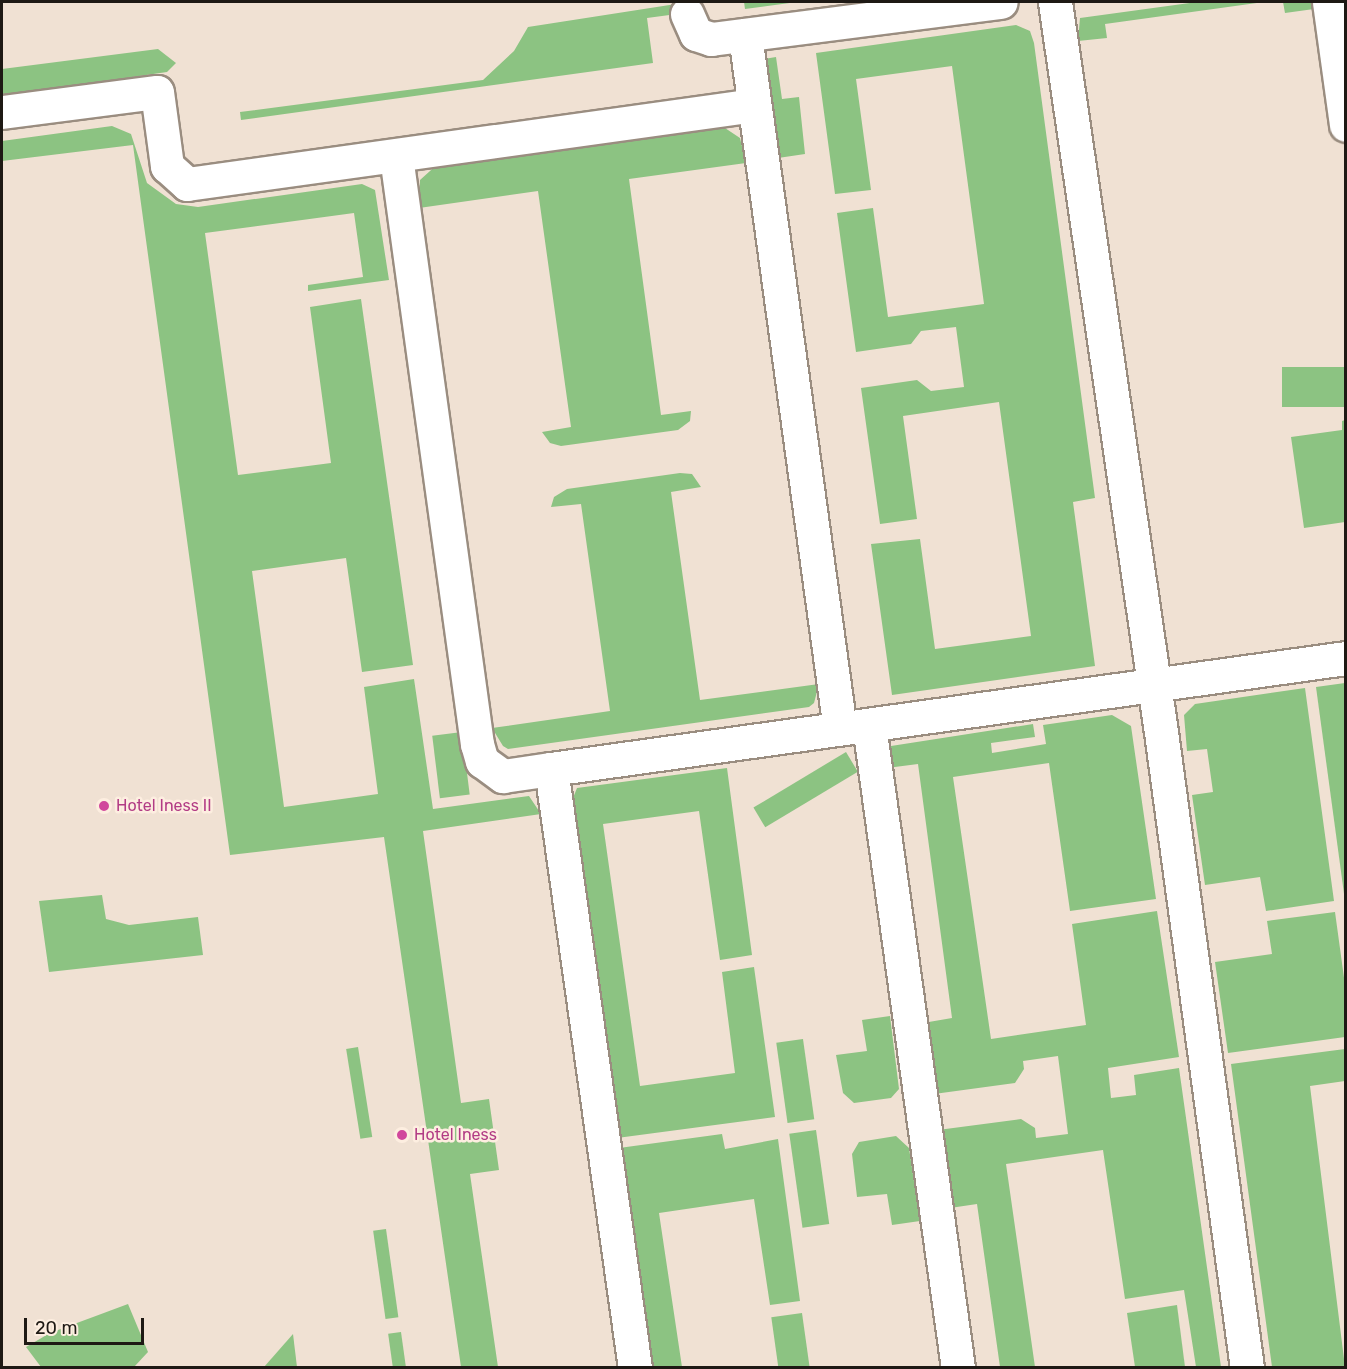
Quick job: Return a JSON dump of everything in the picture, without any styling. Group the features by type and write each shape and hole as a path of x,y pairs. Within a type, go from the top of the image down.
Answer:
{"street":[{"path":"687,14 696,34 703,37 745,35 1001,2"},
{"path":"1055,2 1154,685 1247,1368"},
{"path":"1329,2 1346,125"},
{"path":"745,35 754,105 958,1368"},
{"path":"2,112 157,92 167,166 187,184 754,105"},
{"path":"396,156 477,744 482,761 504,776 1346,658"},
{"path":"551,769 635,1368"}],"green space":[{"path":"744,2 797,2 745,9"},
{"path":"1197,2 1264,2 1105,24 1107,38 1078,41 1080,18"},
{"path":"1283,2 1312,2 1314,9 1285,13"},
{"path":"676,4 677,14 647,18 653,63 241,120 240,112 483,80 514,51 528,27"},
{"path":"1016,25 1030,31 1034,43 1095,498 1073,502 1095,666 892,695 871,544 920,539 935,649 1031,636 999,402 903,416 917,519 880,524 861,388 917,380 931,391 964,387 956,327 921,331 911,344 856,352 837,213 873,208 888,317 984,304 952,66 856,79 871,190 835,194 816,53"},
{"path":"158,49 176,63 167,72 2,96 2,69"},
{"path":"776,57 782,99 799,97 805,154 778,158 764,59"},
{"path":"112,126 131,134 147,183 176,204 198,207 362,184 375,190 389,280 308,291 308,285 363,277 354,213 205,233 238,475 331,463 310,307 361,299 413,665 362,672 346,558 252,571 284,807 378,794 364,687 414,679 433,809 529,796 541,814 423,831 461,1103 489,1099 499,1170 470,1174 498,1367 461,1367 384,837 230,855 133,145 2,161 2,141"},
{"path":"722,126 740,138 746,163 629,179 661,415 691,411 690,421 678,430 561,446 550,443 542,432 571,427 538,191 419,208 420,180 440,162"},
{"path":"1282,367 1345,367 1345,407 1282,407"},
{"path":"1345,420 1345,522 1304,528 1291,437 1342,430 1342,421"},
{"path":"680,473 692,474 701,487 671,492 700,700 819,684 814,703 809,707 508,749 503,746 492,728 610,711 581,504 551,507 554,497 567,489"},
{"path":"1346,683 1345,901 1316,687"},
{"path":"1305,688 1334,901 1266,911 1260,877 1205,885 1192,795 1213,792 1207,749 1187,751 1184,715 1195,704"},
{"path":"1112,715 1131,726 1156,899 1070,911 1049,763 953,777 991,1039 1086,1025 1072,924 1157,911 1179,1057 1108,1068 1111,1098 1136,1095 1134,1075 1179,1068 1221,1367 1196,1367 1184,1290 1125,1299 1103,1150 1006,1164 1035,1367 1000,1367 977,1204 950,1208 938,1130 1021,1119 1035,1128 1036,1138 1068,1134 1058,1056 1023,1061 1024,1069 1015,1083 934,1094 923,1023 952,1018 918,764 887,768 886,757 891,746 1033,724 1035,737 991,743 992,753 1046,744 1043,725"},
{"path":"462,732 470,795 440,798 432,736"},
{"path":"846,752 858,772 765,827 753,808"},
{"path":"727,768 752,955 720,960 699,811 603,824 640,1086 735,1073 722,972 754,967 775,1117 617,1138 571,803 577,788"},
{"path":"102,895 106,919 129,925 198,917 203,955 49,972 39,901"},
{"path":"1335,912 1345,985 1345,1037 1228,1053 1215,962 1272,954 1267,921"},
{"path":"890,1016 899,1089 891,1098 854,1103 843,1093 836,1055 867,1051 862,1020"},
{"path":"803,1039 814,1119 788,1123 776,1043"},
{"path":"358,1047 372,1137 360,1139 346,1049"},
{"path":"1345,1049 1345,1081 1310,1086 1345,1367 1272,1367 1231,1064"},
{"path":"816,1130 829,1224 802,1228 789,1134"},
{"path":"722,1134 725,1149 778,1139 800,1301 770,1305 754,1199 659,1213 682,1367 649,1367 619,1148"},
{"path":"896,1136 909,1148 920,1221 892,1225 887,1194 857,1197 852,1154 859,1142"},
{"path":"386,1229 398,1317 386,1319 373,1231"},
{"path":"128,1304 148,1352 134,1367 41,1367 26,1347 50,1333"},
{"path":"1177,1305 1185,1367 1135,1367 1127,1313"},
{"path":"802,1313 810,1367 778,1368 771,1317"},
{"path":"401,1332 406,1367 393,1368 388,1334"},
{"path":"293,1334 297,1367 264,1367"}],"place":[{"name":"Hotel Iness II","path":"104,806"},
{"name":"Hotel Iness","path":"402,1135"}]}
